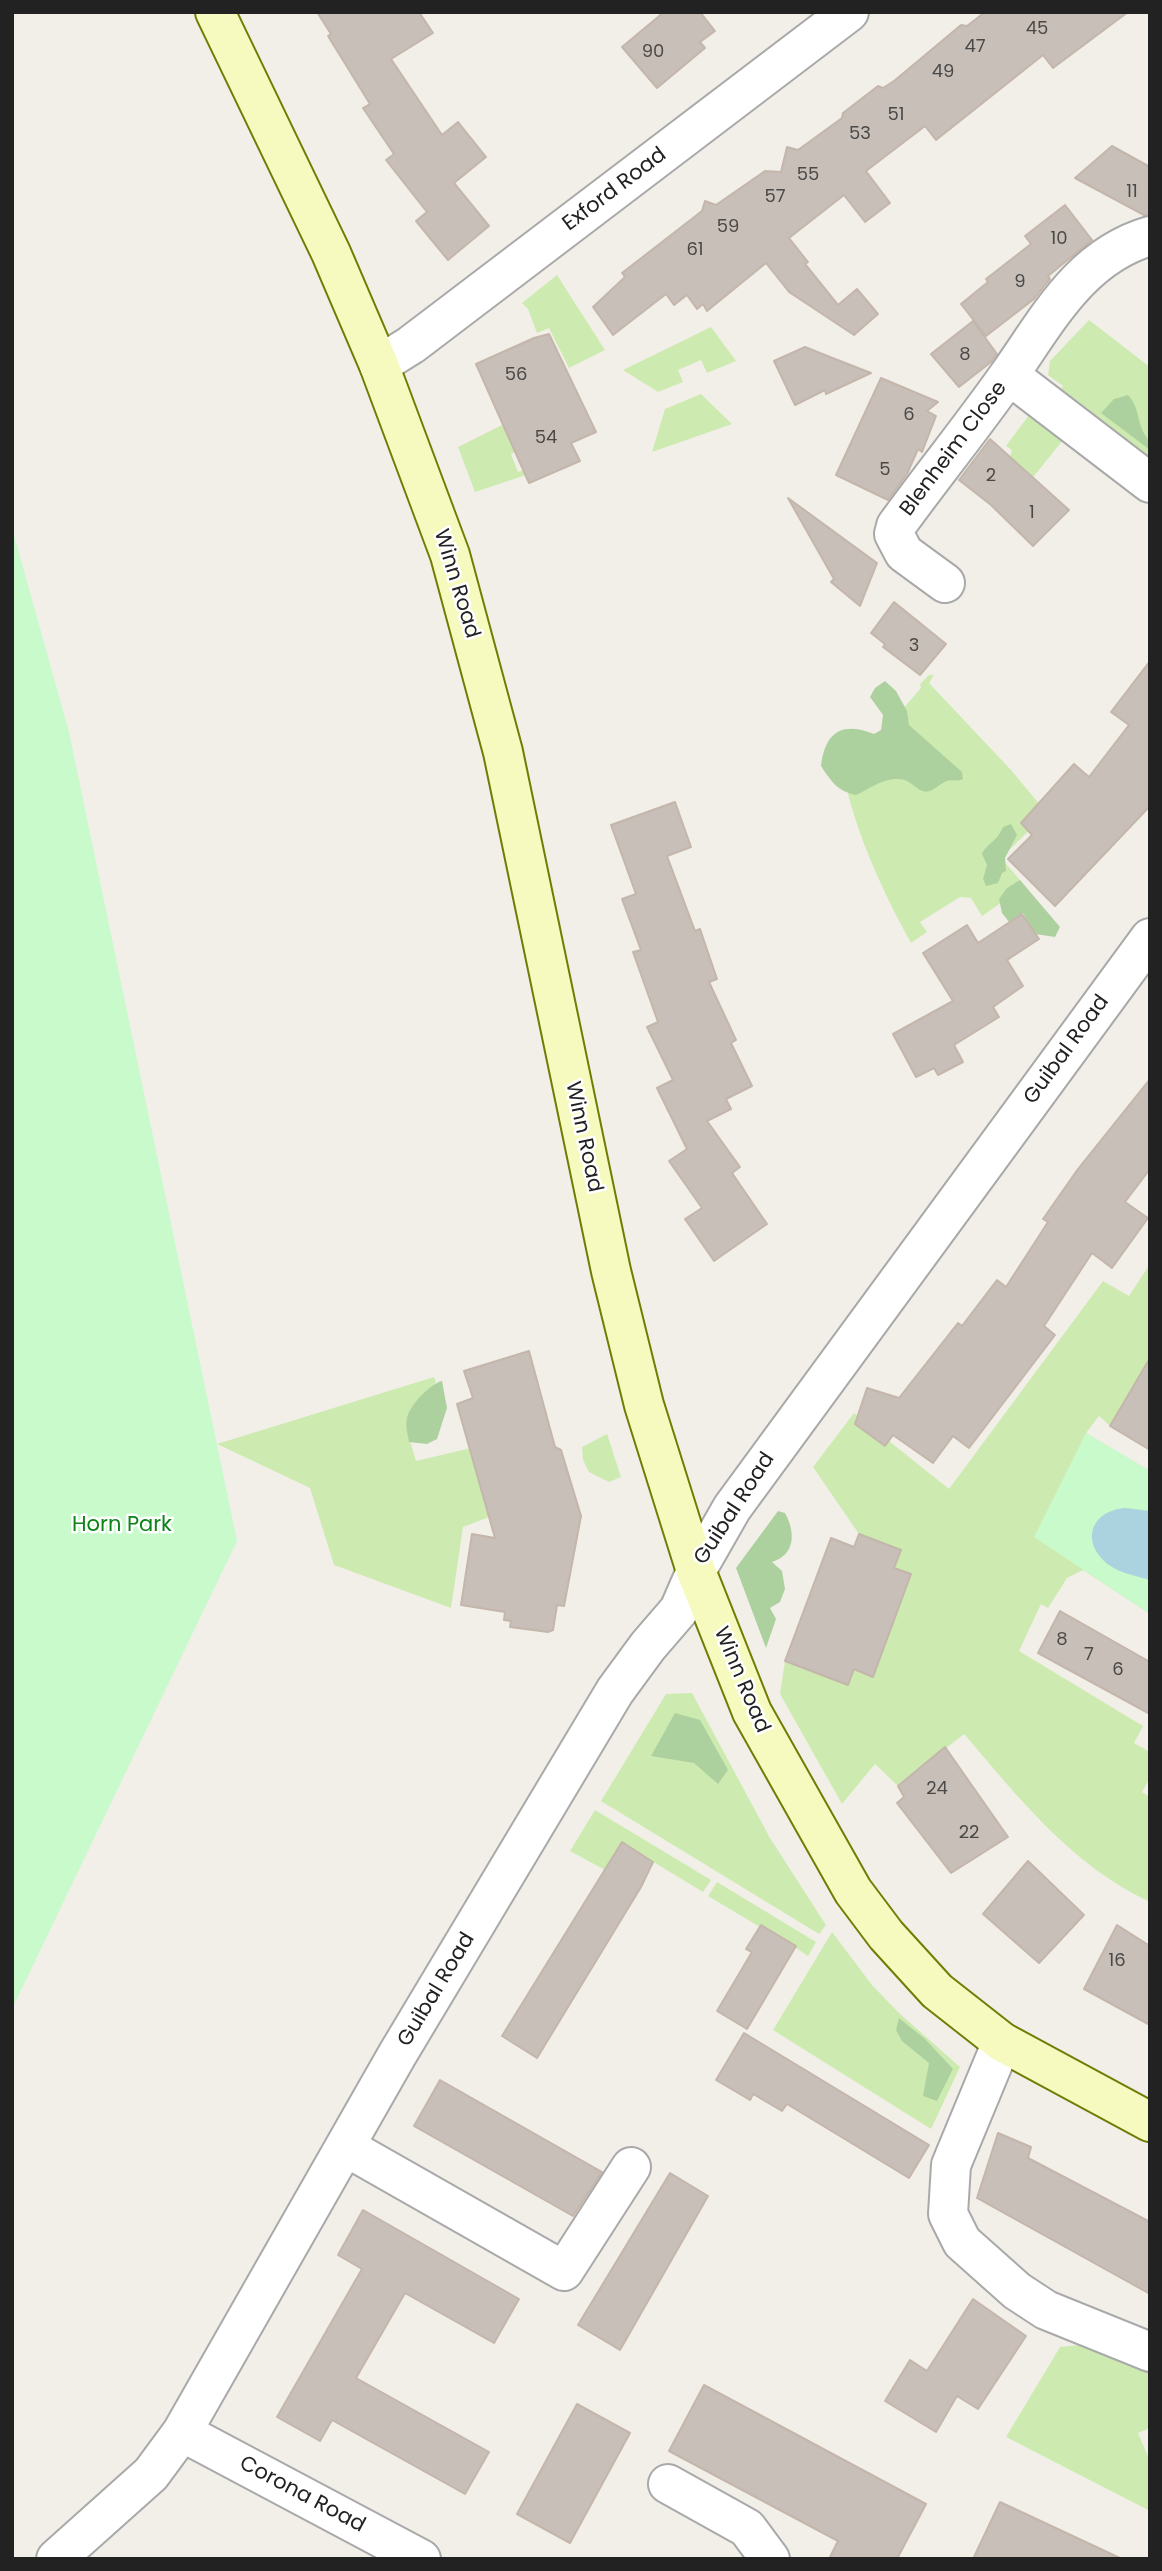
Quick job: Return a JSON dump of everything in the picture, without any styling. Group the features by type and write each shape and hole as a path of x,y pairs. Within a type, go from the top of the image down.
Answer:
{"street":[{"name":"Winn Road","path":"215,12 302,191 379,365 450,555 503,752 611,1271 644,1405 696,1571 752,1712 853,1891 886,1936 937,1991 1002,2042 1150,2122"},
{"name":"Exford Road","path":"379,365 411,345 849,12"},
{"name":"Blenheim Close","path":"945,583 904,553 894,534 1065,293 1095,264 1125,246 1150,236"},
{"name":"Blenheim Close","path":"1009,375 1150,483"},
{"name":"Guibal Road","path":"56,2559 151,2474 182,2432 397,2055 615,1691 679,1610 724,1519 1150,938"},
{"path":"1002,2042 951,2165 948,2214 962,2242 1017,2291 1046,2310 1150,2352"},
{"path":"346,2147 564,2271 631,2167"},
{"name":"Corona Road","path":"182,2432 421,2559"},
{"path":"668,2484 747,2528 770,2559"}],"green space":[{"path":"557,275 605,350 569,368 549,328 537,333 528,309 522,303"},
{"path":"1089,320 1150,367 1150,468 1057,394 1063,386 1048,375 1050,361"},
{"path":"711,327 736,361 707,373 701,360 678,370 683,382 658,392 623,370"},
{"path":"701,394 732,424 652,452 665,409"},
{"path":"1128,395 1135,406 1142,430 1150,441 1150,450 1101,413 1114,399"},
{"path":"1029,415 1063,440 1030,481 1021,471 1023,468 1010,457 1012,450 1006,446"},
{"path":"504,424 515,452 511,454 518,472 524,470 526,475 475,492 458,447"},
{"name":"Horn Park","path":"12,528 69,732 237,1541 12,2009"},
{"path":"929,675 934,675 929,683 1011,770 1041,806 1044,816 1001,858 1025,886 982,916 971,898 960,897 920,922 927,932 911,943 872,862 844,777 921,688 920,684"},
{"path":"885,681 896,691 907,711 909,725 962,772 963,779 947,781 926,792 901,779 892,779 856,795 844,791 831,781 821,766 826,745 837,732 844,729 863,730 874,734 881,730 883,715 870,697 875,688"},
{"path":"1011,824 1017,835 1005,858 1006,871 1002,873 998,883 986,886 983,879 987,865 982,854 1003,827"},
{"path":"1020,880 1060,927 1055,937 1035,934 1023,913 1009,922 1002,913 999,899 1007,888"},
{"path":"1150,1264 1150,1366 1132,1387 1110,1426 1099,1416 1086,1433 1150,1471 1150,1614 1083,1570 1067,1578 1048,1608 1041,1604 1019,1651 1143,1726 1134,1743 1150,1752 1150,1778 1142,1792 1150,1797 1150,1902 1122,1887 1071,1850 1026,1805 964,1734 898,1786 875,1764 842,1804 780,1694 785,1661 849,1684 901,1550 859,1534 813,1467 854,1413 949,1489 1103,1281 1129,1296"},
{"path":"434,1377 436,1382 408,1434 416,1461 496,1442 505,1471 478,1480 486,1509 497,1514 463,1527 451,1608 334,1565 310,1488 217,1444"},
{"path":"442,1381 447,1408 437,1439 427,1444 409,1442 406,1424 409,1413 427,1390"},
{"path":"1086,1433 1150,1471 1150,1614 1034,1537"},
{"path":"607,1434 621,1477 609,1482 589,1472 583,1460 582,1447"},
{"path":"778,1511 785,1513 792,1535 789,1549 780,1559 772,1562 782,1571 785,1589 780,1602 770,1608 776,1619 766,1648 736,1568"},
{"path":"692,1693 770,1838 826,1925 819,1934 601,1801 666,1694"},
{"path":"675,1713 700,1720 728,1770 718,1784 694,1763 651,1756"},
{"path":"595,1810 711,1880 703,1892 622,1843 605,1870 570,1851"},
{"path":"717,1882 816,1942 808,1956 762,1925 760,1927 708,1896"},
{"path":"832,1932 872,1985 960,2067 931,2129 773,2030"},
{"path":"899,2018 925,2039 953,2069 937,2101 923,2096 929,2063 902,2041 896,2030"},
{"path":"1080,2345 1099,2349 1150,2371 1150,2428 1138,2433 1150,2461 1150,2511 1006,2437 1060,2347"}],"water":[{"path":"1125,1508 1150,1511 1150,1580 1113,1568 1094,1547 1093,1529 1097,1522 1113,1510"}],"building":[{"path":"317,12 419,12 433,33 391,59 442,135 458,122 486,157 454,183 489,226 448,260 416,221 427,212 386,160 394,154 363,108 370,104 328,36 331,34"},
{"path":"664,12 700,12 715,31 700,42 705,48 657,88 622,47"},
{"path":"985,12 1128,12 1053,68 1043,55 936,140 925,126 866,171 890,203 865,222 844,195 789,238 808,262 805,264 838,305 857,289 878,314 854,335 789,292 766,263 707,311 703,304 697,309 687,295 674,305 666,294 613,335 593,307 625,277 622,273 702,211 705,201 716,205 765,171 781,172 787,147 798,150 842,118 843,113 878,86 883,88 894,81 961,25 967,26"},
{"path":"1112,146 1150,167 1150,215 1144,215 1075,178"},
{"path":"1065,205 1092,240 1048,276 1050,279 1034,299 986,336 961,304 988,282 986,279 1031,244 1025,236"},
{"path":"973,321 997,354 991,362 959,387 931,354"},
{"path":"549,334 596,432 571,443 580,461 529,483 476,364"},
{"path":"805,347 871,373 826,394 825,390 795,405 774,361"},
{"path":"881,378 938,402 927,411 936,416 922,452 918,449 907,474 888,500 836,475"},
{"path":"990,439 1069,510 1033,546 991,505 959,480"},
{"path":"788,498 877,563 860,606 831,582 834,579"},
{"path":"894,602 946,644 920,675 883,647 885,644 871,633"},
{"path":"1150,661 1150,806 1055,906 1008,859 1032,835 1021,823 1074,764 1089,777 1129,725 1111,712"},
{"path":"675,802 691,847 667,856 695,931 700,929 717,979 709,982 736,1040 731,1043 752,1086 726,1099 731,1109 707,1121 740,1167 732,1173 767,1224 714,1261 685,1219 702,1208 669,1161 687,1149 657,1088 673,1080 647,1027 658,1022 633,952 641,950 622,899 636,894 611,825"},
{"path":"1022,914 1039,939 1007,960 1023,986 993,1007 999,1017 954,1045 963,1062 938,1075 934,1068 916,1077 893,1034 953,1001 923,953 967,925 978,943"},
{"path":"1150,1079 1150,1169 1125,1202 1148,1218 1112,1268 1092,1253 1044,1326 1055,1335 969,1448 953,1436 933,1463 893,1435 885,1446 855,1424 867,1388 899,1398 958,1323 962,1326 997,1280 1006,1287 1048,1222 1043,1219 1078,1169"},
{"path":"529,1351 555,1447 561,1450 581,1516 564,1606 557,1605 553,1630 548,1632 510,1627 511,1621 504,1620 505,1612 461,1605 472,1534 495,1538 457,1404 473,1398 464,1371"},
{"path":"1150,1358 1150,1450 1110,1426"},
{"path":"859,1534 901,1550 894,1568 911,1574 873,1677 854,1669 848,1685 785,1661 831,1538 854,1547"},
{"path":"1060,1611 1150,1662 1150,1714 1038,1653"},
{"path":"945,1747 1008,1837 951,1873 897,1803 904,1797 898,1786"},
{"path":"622,1842 653,1862 641,1887 537,2058 502,2036"},
{"path":"1028,1861 1084,1915 1039,1963 983,1914"},
{"path":"761,1925 796,1946 747,2029 717,2011 752,1952 746,1949"},
{"path":"1117,1925 1150,1946 1150,2025 1084,1989"},
{"path":"744,2033 929,2145 909,2178 787,2104 782,2111 753,2094 750,2100 716,2080"},
{"path":"440,2080 602,2172 573,2216 414,2126"},
{"path":"998,2133 1031,2147 1028,2158 1150,2222 1150,2294 977,2198"},
{"path":"670,2173 708,2196 620,2350 578,2325"},
{"path":"363,2210 519,2299 494,2343 405,2293 356,2378 489,2452 465,2494 332,2420 320,2441 277,2417 362,2269 338,2255"},
{"path":"973,2299 1026,2336 978,2409 957,2396 936,2432 885,2401 910,2360 927,2371"},
{"path":"704,2385 926,2504 897,2559 829,2559 838,2541 669,2451"},
{"path":"577,2404 630,2433 570,2543 517,2514"},
{"path":"1000,2502 1122,2559 973,2559"}]}
